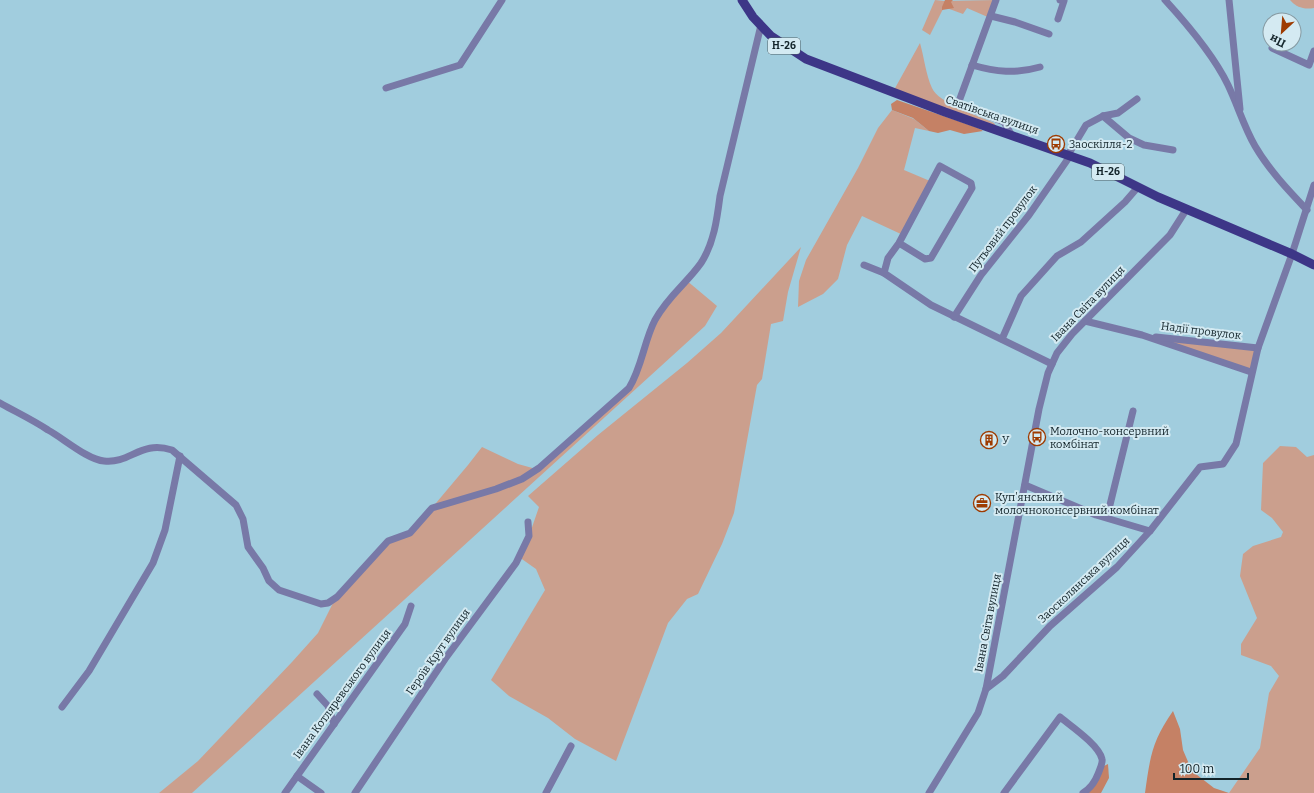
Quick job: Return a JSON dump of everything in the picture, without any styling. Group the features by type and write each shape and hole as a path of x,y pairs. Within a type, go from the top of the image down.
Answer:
{"main road":[{"name":"Сватівська вулиця","path":"742,0 771,36 787,48 806,59 897,94 1090,163 1186,210 1292,254 1314,265"}],"street":[{"path":"386,88 460,66 502,0"},
{"path":"996,0 958,104 1004,122 1011,134"},
{"path":"1058,19 1064,1 1060,0"},
{"path":"1165,0 1206,51 1228,84 1241,117 1256,147 1272,170 1307,210"},
{"path":"1229,0 1241,117"},
{"path":"991,16 1015,22 1049,34"},
{"path":"0,403 48,429 88,455 104,462 120,460 149,448 161,447 172,450 236,505 241,512 248,547 263,568 269,581 279,590 321,604 328,603 337,597 388,541 410,533 432,508 496,489 522,479 538,468 629,388 635,379 655,319 671,295 700,264 711,242 720,196 761,25"},
{"path":"1281,52 1309,65 1314,51"},
{"path":"972,65 995,72 1024,72 1040,67"},
{"name":"Путьовий провулок","path":"954,317 980,275 1030,215 1069,155 1086,125 1103,116 1118,113 1136,99"},
{"path":"1103,116 1129,138 1144,145 1173,150"},
{"path":"884,274 888,258 892,250 899,243 940,166 971,183 972,188 932,258 925,259 899,243"},
{"name":"Заосколянська вулиця","path":"986,689 1003,676 1050,626 1117,567 1150,531 1200,467 1223,464 1230,454 1236,444 1251,372 1258,348 1292,254 1314,185"},
{"path":"1002,339 1021,296 1057,256 1081,242 1125,202 1138,187"},
{"name":"Івана Світа вулиця","path":"986,689 1039,409 1052,364 1057,353 1085,321 1170,235 1186,210"},
{"path":"864,265 884,274 931,305 1052,364"},
{"name":"Надії провулок","path":"1085,321 1142,335 1251,372"},
{"name":"Надії провулок","path":"1142,335 1258,348"},
{"path":"1107,517 1133,411"},
{"path":"62,707 89,671 153,563 164,530 180,456"},
{"path":"1025,485 1096,515 1107,517 1150,531"},
{"name":"Героїв Крут вулиця","path":"355,793 445,659 516,563 529,536 528,522"},
{"name":"Івана Котляревського вулиця","path":"285,793 405,624 411,606"},
{"path":"929,793 978,713 986,689"},
{"path":"317,694 328,706 334,724"},
{"path":"1004,793 1060,717 1100,752 1102,760 1096,779 1089,789 1083,793"},
{"path":"546,793 571,746"},
{"path":"297,776 321,793"}],"shaded area":[{"path":"935,0 996,0 990,18 967,8 963,14 944,7 930,35 922,30"},
{"path":"945,0 953,0 951,2 954,8 942,10"},
{"path":"1290,0 1314,0 1314,8 1307,9 1300,7"},
{"path":"920,43 928,77 936,94 950,104 994,123 996,126 894,90"},
{"path":"897,100 983,131 964,134 950,130 938,133 929,131 913,118 892,110 891,104"},
{"path":"892,110 914,119 929,131 915,128 904,170 930,181 903,235 862,216 847,245 838,279 823,294 798,307 799,281 806,260 858,168 878,128"},
{"path":"801,247 788,292 783,321 771,324 762,379 757,385 734,513 722,544 698,594 687,599 668,623 616,761 575,739 548,718 509,696 491,680 545,590 536,569 519,557 529,536 539,507 528,496 598,435 687,363 721,333"},
{"path":"686,280 717,306 705,326 192,793 159,793 198,761 292,662 318,633 334,601 388,541 410,534 482,447 518,464 536,469 629,388 650,331"},
{"path":"1142,335 1258,348 1251,372"},
{"path":"1280,446 1296,447 1307,457 1314,455 1314,793 1229,793 1260,748 1269,693 1279,676 1271,666 1241,655 1241,644 1257,618 1240,576 1243,554 1253,546 1281,537 1283,532 1272,518 1261,510 1263,463"},
{"path":"1173,711 1180,729 1183,750 1192,771 1214,788 1229,793 1145,793 1156,741 1160,731"},
{"path":"1108,764 1109,778 1101,793 1083,793 1100,768"}],"place":[{"name":"Заоскілля-2","path":"1056,144"},
{"name":"Молочно-консервний комбінат","path":"1037,437"},
{"name":"У","path":"989,440"},
{"name":"Куп'янський молочноконсервний комбінат","path":"982,503"}]}
